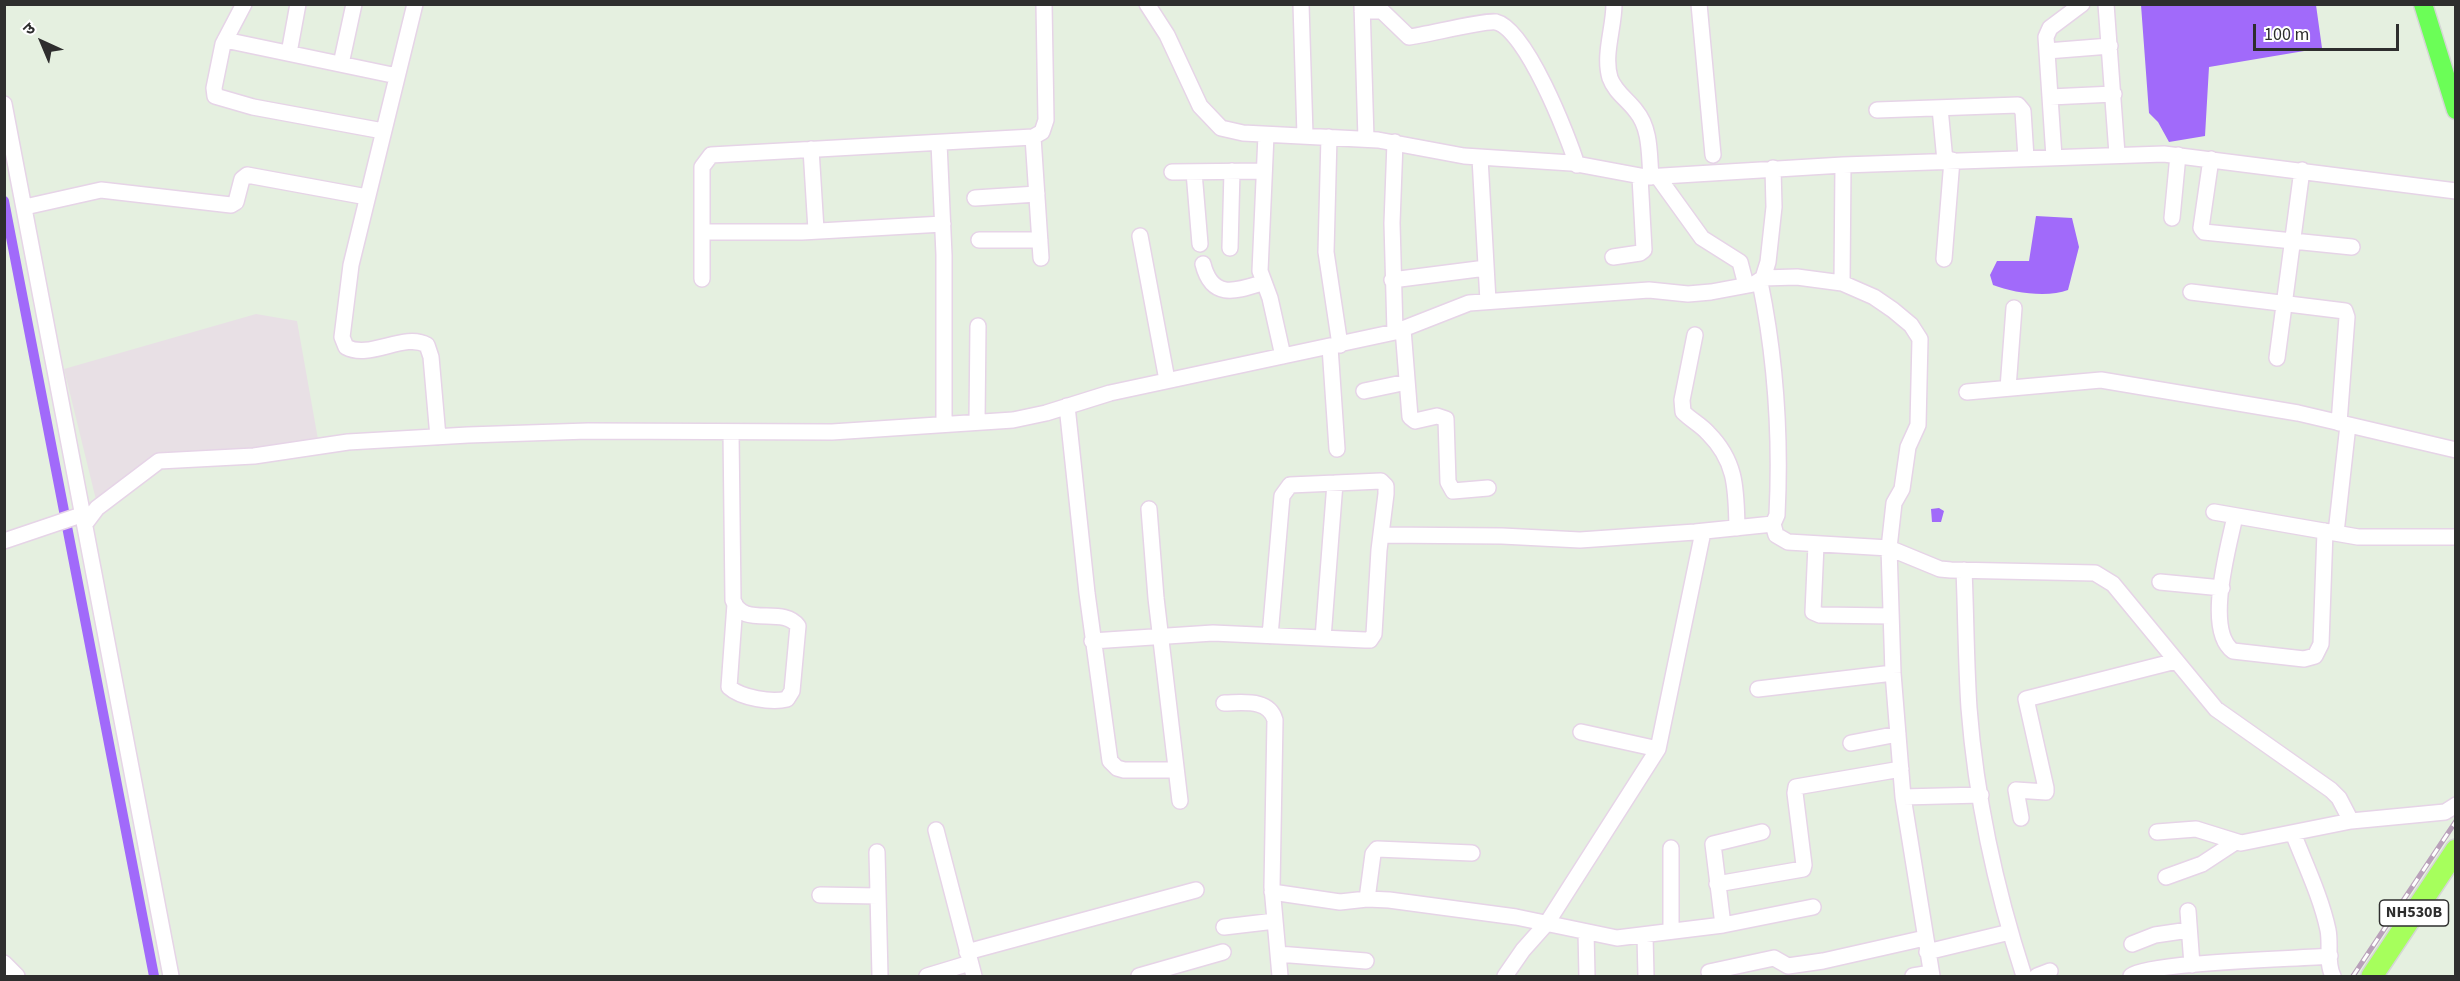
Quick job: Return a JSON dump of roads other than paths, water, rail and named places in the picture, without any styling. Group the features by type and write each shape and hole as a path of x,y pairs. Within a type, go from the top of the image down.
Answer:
{"highway":[{"name":"NH530B","path":"2372,976 2456,850"}],"main road":[{"path":"2423,4 2456,110"}],"street":[{"path":"244,4 225,40 214,88 217,99 382,131"},
{"path":"289,53 298,4"},
{"path":"341,64 354,4"},
{"path":"415,4 367,196 344,304 341,329 343,343 350,350 416,342 427,345 431,357 438,436"},
{"path":"702,279 702,167 711,155 1033,137 1042,132 1046,120 1044,4"},
{"path":"1147,4 1167,36 1195,97 1215,123 1231,131 1266,142 1305,135 1366,139 1395,142 1480,158 1577,165 1650,177 1843,165 2117,154 2178,155 2456,191"},
{"path":"1301,4 1305,135"},
{"path":"1613,257 1640,253 1644,250 1650,177 1648,138 1643,121 1620,96 1610,77 1609,54 1614,4"},
{"path":"1699,4 1713,155"},
{"path":"2055,157 2046,38 2050,28 2082,4"},
{"path":"2106,4 2117,154"},
{"path":"1366,139 1362,8 1382,11 1399,31 1409,37 1488,22 1504,26 1541,78 1560,114 1577,165"},
{"path":"225,40 397,76"},
{"path":"2047,51 2110,46"},
{"path":"2050,97 2114,94"},
{"path":"4,104 26,207 82,518 171,976"},
{"path":"1878,110 2018,105 2023,111 2026,158"},
{"path":"1940,108 1948,161 1944,259"},
{"path":"1033,137 1041,258"},
{"path":"1329,137 1326,252 1335,346 1337,449"},
{"path":"1266,142 1259,256 1262,283 1270,298 1283,356"},
{"path":"1395,142 1392,280 1411,419 1415,421 1440,416 1446,419 1451,489 1455,492 1488,488"},
{"path":"939,143 943,224 944,424"},
{"path":"810,149 816,230"},
{"path":"2172,218 2178,155"},
{"path":"1480,158 1488,301"},
{"path":"2211,159 2202,230 2352,248"},
{"path":"1842,283 1843,165"},
{"path":"1756,282 1768,262 1774,207 1773,168"},
{"path":"2277,358 2302,170"},
{"path":"1230,248 1232,171"},
{"path":"1172,172 1264,171"},
{"path":"1194,172 1200,244"},
{"path":"26,207 101,190 231,205 236,202 242,178 247,175 367,196"},
{"path":"1650,177 1702,238 1740,262 1756,282 1771,341 1779,426 1777,515 1773,524 1780,539 1816,545 1888,548 1940,569 2101,575 2113,584 2216,709 2331,790 2339,798 2351,821"},
{"path":"975,198 1037,194"},
{"path":"702,232 943,224"},
{"path":"1140,236 1167,380"},
{"path":"978,240 1040,240"},
{"path":"1203,264 1210,280 1224,290 1239,290 1262,283"},
{"path":"1392,280 1486,268"},
{"path":"4,541 61,522 82,518 159,461 254,456 348,442 438,436 588,431 832,432 1013,420 1110,393 1335,346 1399,330 1457,306 1488,301 1649,290 1688,294 1797,277 1842,283 1874,297 1893,310 1911,325 1920,339 1918,425 1908,447 1902,489 1894,503 1888,548 1893,673 1901,769 1931,975 1913,976"},
{"path":"2191,292 2342,310 2347,313 2343,424 2320,644 2315,656 2304,659 2230,648 2219,618 2235,516"},
{"path":"2008,388 2014,308"},
{"path":"977,422 978,326"},
{"path":"1695,335 1682,400 1683,412 1713,437 1730,465 1735,478 1737,528"},
{"path":"1967,392 2102,380 2343,424 2456,450"},
{"path":"1364,391 1407,382"},
{"path":"1067,406 1092,641 1110,761 1117,768 1124,770 1176,770"},
{"path":"731,432 735,604 729,687 749,697 787,699 792,691 798,626 789,619 746,614 735,604"},
{"path":"1092,641 1213,633 1270,636 1365,640 1373,637 1386,494 1384,483 1377,480 1290,486 1283,492 1270,636"},
{"path":"1323,638 1335,483"},
{"path":"1149,509 1180,801"},
{"path":"2214,512 2358,537 2456,537"},
{"path":"1381,535 1502,536 1560,540 1703,532 1773,524"},
{"path":"1505,976 1523,950 1547,923 1658,749 1703,532"},
{"path":"1816,545 1813,612 1820,615 1891,616"},
{"path":"1964,570 1969,707 1981,795 2010,932 2024,976"},
{"path":"2160,582 2222,588"},
{"path":"2021,818 2016,790 2046,792 2026,699 2176,661"},
{"path":"1758,689 1893,673"},
{"path":"1224,703 1262,704 1274,715 1272,892 1280,976"},
{"path":"1581,732 1658,749"},
{"path":"1851,743 1898,734"},
{"path":"1718,884 1801,870 1804,867 1796,787 1901,769"},
{"path":"1904,797 1981,795"},
{"path":"2166,877 2209,861 2234,843 2351,821 2445,812 2456,805"},
{"path":"2157,832 2196,829 2234,843"},
{"path":"936,830 970,964"},
{"path":"1723,925 1714,842 1762,832"},
{"path":"2294,833 2324,916 2330,957 2329,968 2333,976"},
{"path":"1671,848 1671,931"},
{"path":"1367,898 1373,854 1377,849 1472,853"},
{"path":"877,852 880,976"},
{"path":"927,976 1196,890"},
{"path":"1272,892 1340,902 1367,898 1547,923 1617,938 1723,925 1813,907"},
{"path":"820,895 878,896"},
{"path":"2188,911 2192,965"},
{"path":"1224,927 1275,921"},
{"path":"2132,944 2155,935 2189,930"},
{"path":"1586,932 1587,976"},
{"path":"1709,972 1774,958 1788,966 2010,932"},
{"path":"1645,936 1646,976"},
{"path":"1139,976 1223,952"},
{"path":"1278,954 1366,962"},
{"path":"2131,976 2145,970 2192,965 2220,970 2330,957"},
{"path":"4,963 17,976"}],"waterway":[{"path":"4,201 154,976"}],"railway":[{"path":"2353,976 2456,821"}]}
